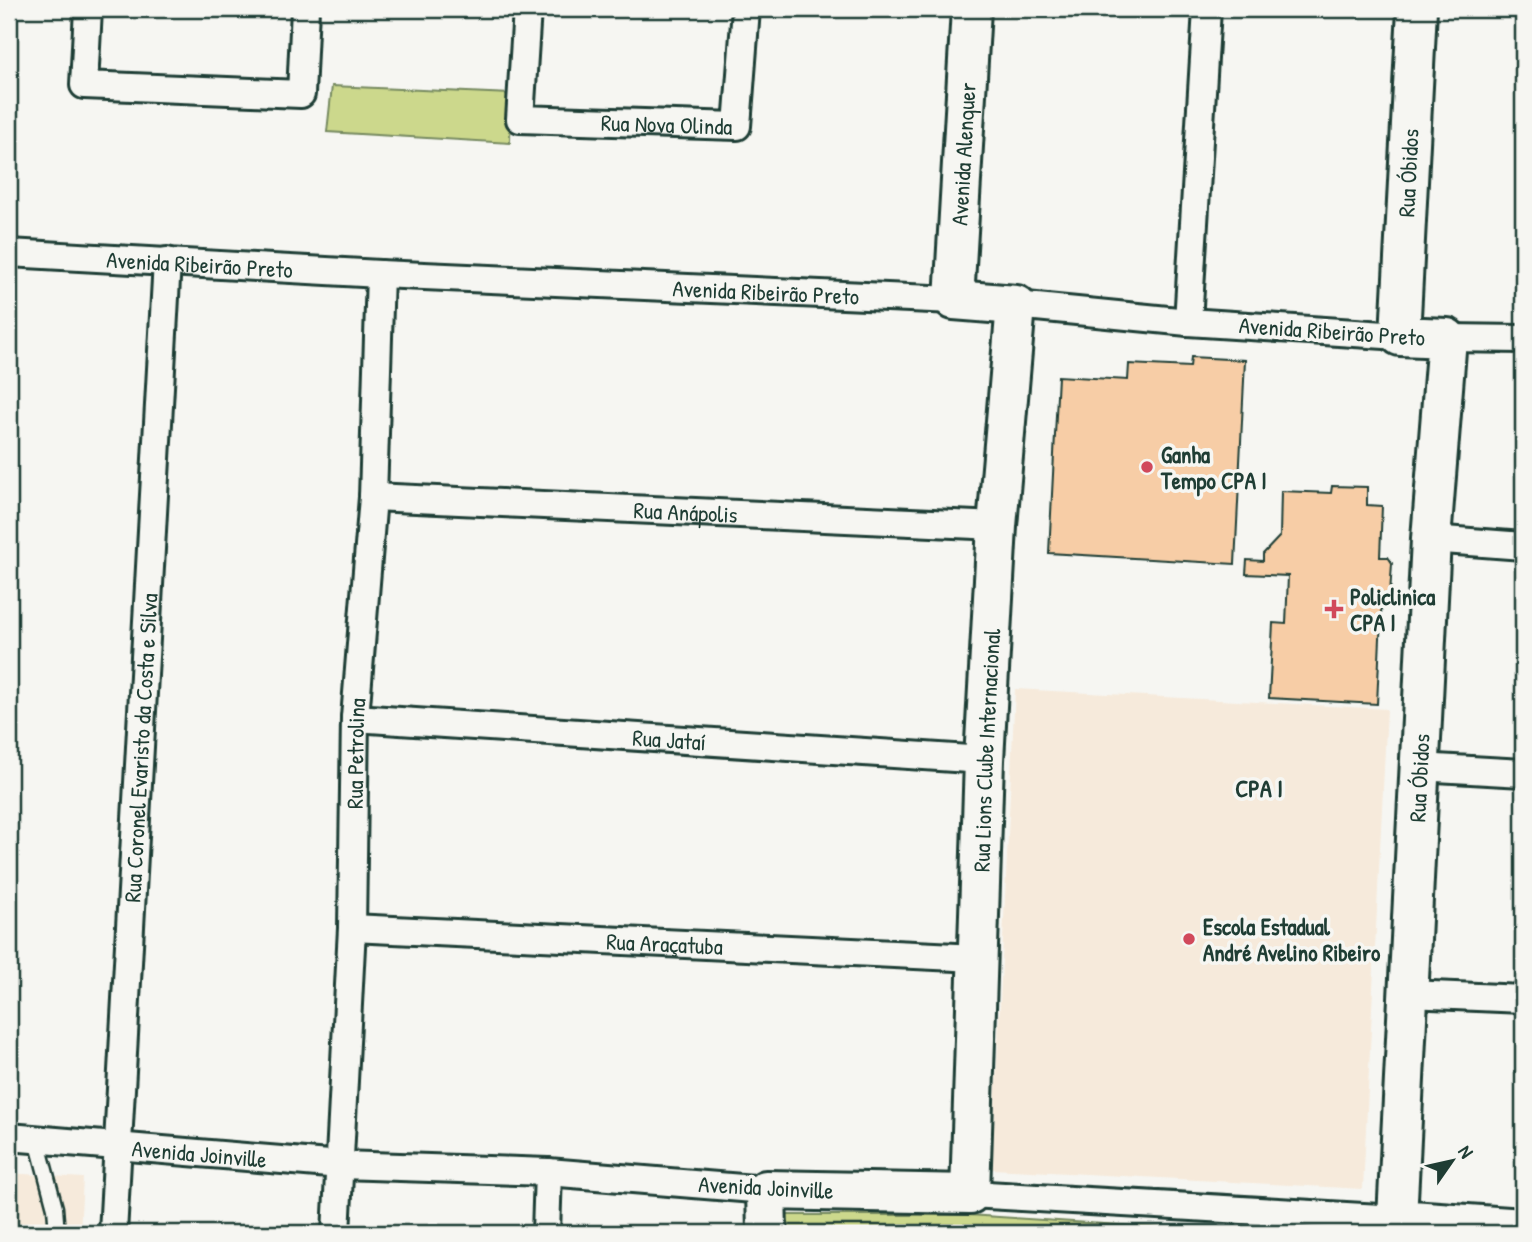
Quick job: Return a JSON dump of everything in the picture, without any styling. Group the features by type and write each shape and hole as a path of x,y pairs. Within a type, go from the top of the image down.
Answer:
{"street":[{"path":"88,9 84,85 301,94 305,9"},
{"name":"Rua Nova Olinda","path":"527,9 520,119 737,126 746,9"},
{"name":"Avenida Alenquer","path":"954,300 971,9"},
{"path":"1188,322 1207,9"},
{"name":"Rua Óbidos","path":"1400,336 1417,9"},
{"name":"Avenida Ribeirão Preto","path":"9,253 380,274 954,300 1188,322 1400,336 1523,339"},
{"name":"Rua Coronel Evaristo da Costa e Silva","path":"113,1233 167,261"},
{"name":"Rua Petrolina","path":"336,1233 352,928 355,718 373,497 380,274"},
{"name":"Rua Lions Clube Internacional","path":"970,1194 984,760 998,526 1016,305"},
{"name":"Rua Óbidos","path":"1397,1219 1431,539 1447,338"},
{"name":"Rua Anápolis","path":"373,497 998,526"},
{"path":"1431,539 1523,546"},
{"name":"Rua Jataí","path":"355,718 984,760"},
{"path":"1419,767 1523,773"},
{"name":"Rua Araçatuba","path":"352,928 977,958"},
{"path":"1409,994 1523,999"},
{"name":"Avenida Joinville","path":"9,1137 341,1165 548,1172 766,1190 970,1194 1523,1228"},
{"path":"546,1233 548,1172"},
{"path":"766,1190 767,1233"}],"lane":[{"path":"37,1140 55,1208 57,1233"}],"shaded area":[{"name":"Escola Estadual André Avelino Ribeiro","path":"1015,689 1387,709 1363,1189 992,1169"},
{"path":"9,1173 83,1178 80,1233 9,1233"}],"green space":[{"path":"332,86 511,94 510,143 327,132"},
{"path":"785,1215 968,1215 1242,1233 784,1233"}],"building":[{"name":"Ganha Tempo CPA I","path":"1191,357 1245,360 1235,564 1049,553 1058,376 1128,380 1129,364 1190,367"},
{"name":"Policlinica CPA I","path":"1332,486 1367,487 1367,505 1382,506 1380,557 1388,557 1392,563 1390,594 1382,594 1377,704 1269,698 1273,623 1286,624 1288,576 1246,574 1247,560 1263,561 1263,554 1280,536 1281,491 1331,493"}],"place":[{"name":"Ganha Tempo CPA I","path":"1147,467"},
{"name":"Policlinica CPA I","path":"1334,609"},
{"name":"Escola Estadual André Avelino Ribeiro","path":"1189,939"}],"district":[{"name":"CPA I","path":"1259,788"}]}
